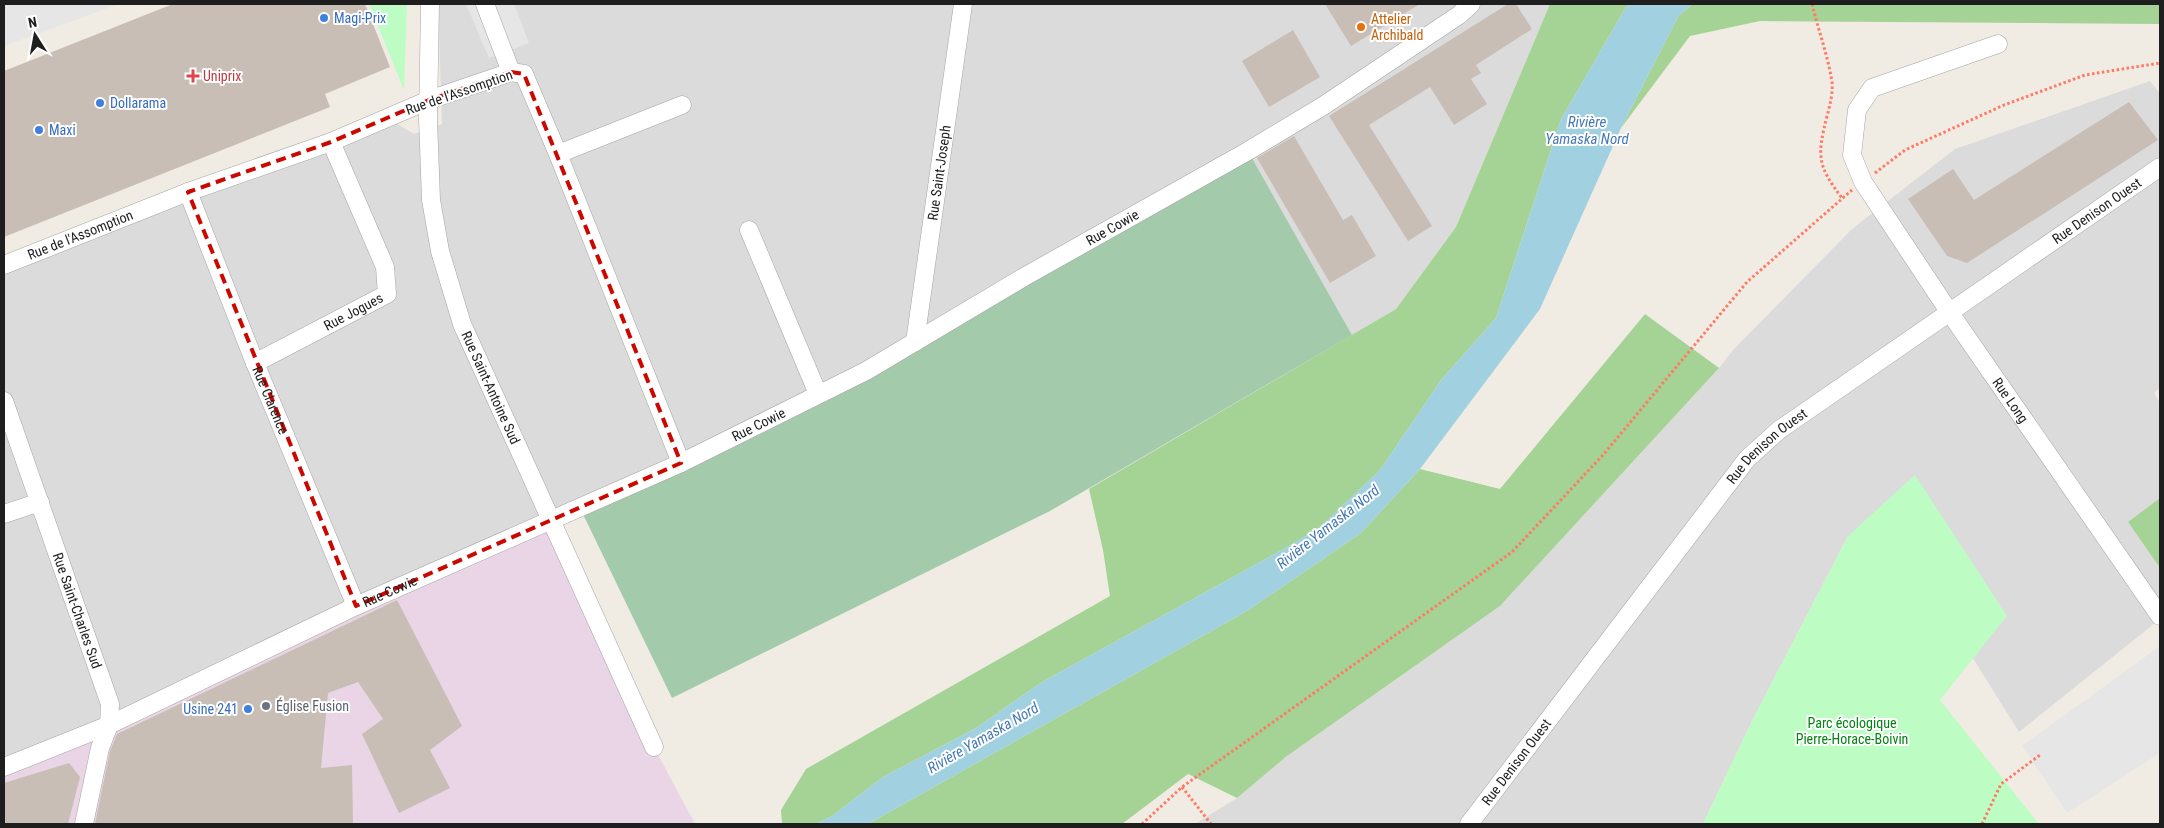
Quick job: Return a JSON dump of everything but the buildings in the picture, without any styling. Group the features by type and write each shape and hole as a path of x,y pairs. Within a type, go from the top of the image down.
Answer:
{"street":[{"name":"Rue Saint-Antoine Sud","path":"430,4 428,119 431,200 440,251 462,324 549,521 654,747"},
{"path":"485,4 511,72"},
{"name":"Rue Saint-Joseph","path":"915,342 963,4"},
{"name":"Rue Cowie","path":"4,767 109,726 356,606 681,463 866,371 1024,277 1248,151 1315,111 1459,15 1471,4"},
{"name":"Rue Long","path":"1998,44 1872,88 1857,110 1852,155 1862,182 1950,313 2160,616"},
{"name":"Rue de l'Assomption","path":"4,265 188,192 331,142 429,100 511,72 524,74 558,154 681,463"},
{"path":"558,154 682,105"},
{"name":"Rue Jogues","path":"255,363 387,294 385,267 331,142"},
{"name":"Rue Denison Ouest","path":"1469,824 1747,459 1779,430 2160,167"},
{"name":"Rue Clarence","path":"188,192 255,363 356,606"},
{"path":"749,230 818,394"},
{"name":"Rue Saint-Charles Sud","path":"4,401 110,704 109,726 100,748 84,824"},
{"path":"4,514 40,502"}],"path":[{"path":"1812,4 1828,67 1832,96 1821,151 1822,167 1828,180 1842,198"},
{"path":"1142,824 1182,787 1512,552 1603,455 1747,282 1862,182 1906,150 2004,105 2085,75 2160,63"},
{"path":"1982,824 2001,784 2040,755"},
{"path":"1182,787 1211,824"}],"highlighted area":[{"path":"511,72 524,74 681,463 356,606 188,192 331,142 429,100"}],"shaded area":[{"path":"4,4 119,4 4,46"},
{"path":"438,4 1550,4 1456,227 1396,309 1352,335 1248,151 866,371 4,766 4,262 387,118 414,134 442,124"},
{"path":"466,4 514,4 529,43 489,58"},
{"path":"2150,81 2160,94 2160,388 2154,393 2160,403 2160,498 2128,522 2160,568 2160,619 2019,732 1966,647 1848,536 1752,721 1703,824 1195,824 1237,798 1287,756 1500,606 1719,368 1734,349 1852,229 1955,149"},
{"path":"549,521 654,747 695,824 4,824 4,766"},
{"path":"2160,646 2160,753 2067,813 2022,746"}],"green space":[{"path":"369,4 407,4 404,90"},
{"path":"1550,4 1632,4 1626,7 1561,119 1496,318 1441,380 1380,470 1319,528 1282,550 1042,682 976,728 883,777 832,816 816,824 782,824 781,810 806,769 1110,596 1103,550 1089,489 1396,309 1456,227"},
{"path":"1693,4 2160,4 2160,24 1760,21 1690,36 1621,128 1679,15"},
{"path":"1248,151 1352,335 1050,511 672,698 580,508 681,463"},
{"path":"1645,314 1719,368 1500,606 1287,756 1237,798 1188,774 1122,824 868,824 1247,611 1361,533 1420,469 1500,489"},
{"name":"Parc écologique Pierre-Horace-Boivin","path":"1915,475 2007,616 1940,700 2039,824 1703,824 1752,721 1848,536"},
{"path":"2160,498 2160,568 2128,522"}],"water":[{"name":"Rivière Yamaska Nord","path":"1632,4 1693,4 1679,15 1621,128 1540,309 1420,469 1361,533 1247,611 868,824 816,824 832,816 883,777 976,728 1042,682 1319,528 1380,470 1441,380 1496,318 1561,119 1626,7"}],"place":[{"name":"Magi-Prix","path":"324,18"},
{"name":"Attelier Archibald","path":"1361,27"},
{"name":"Uniprix","path":"193,76"},
{"name":"Dollarama","path":"100,103"},
{"name":"Maxi","path":"39,130"},
{"name":"Église Fusion","path":"266,706"},
{"name":"Usine 241","path":"248,709"}]}
